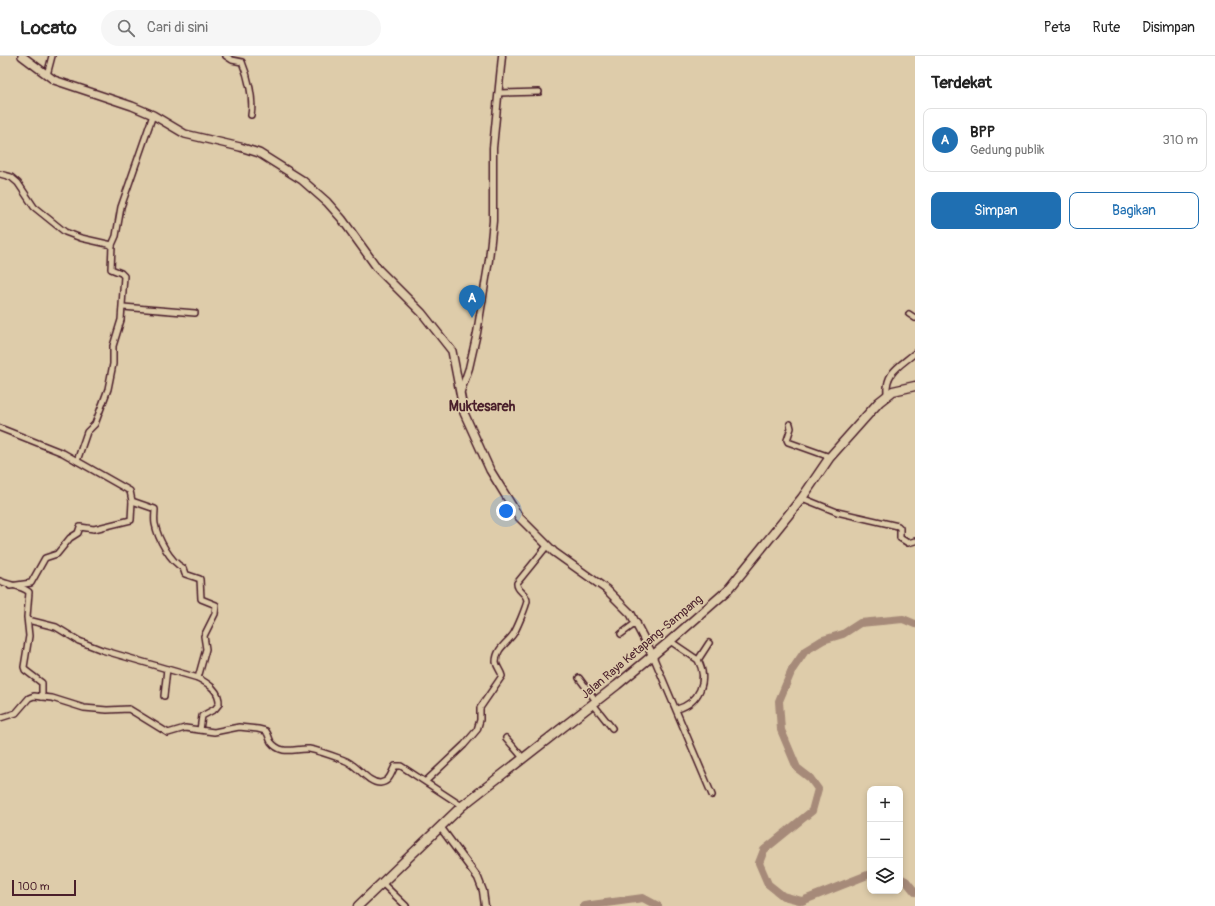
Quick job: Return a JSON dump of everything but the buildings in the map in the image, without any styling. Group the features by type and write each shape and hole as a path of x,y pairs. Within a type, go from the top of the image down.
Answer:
{"main road":[{"path":"22,56 54,80 118,101 153,115 185,134 195,138 240,147 259,153 310,186 342,219 378,269 422,313 452,351 461,390 464,413 490,470 519,517 547,546 569,565 611,594 631,614 637,622 653,656"},
{"name":"Jalan Raya Ketapang-Sampang","path":"358,906 462,806 653,656 728,590 802,498 830,457 887,394 899,388 915,386"}],"street":[{"path":"47,75 52,56"},
{"path":"226,56 232,60 242,62 251,94 251,115"},
{"path":"461,390 469,368 489,260 493,221 494,148 502,56"},
{"path":"499,93 539,92"},
{"path":"77,461 87,432 95,424 108,389 113,364 113,346 121,320 123,306 124,276 121,273 111,269 112,245 116,236 120,206 153,115"},
{"path":"0,174 11,177 18,183 34,207 65,232 81,238 112,245"},
{"path":"123,306 195,313"},
{"path":"909,314 915,318"},
{"path":"887,394 886,387 889,375 915,353"},
{"path":"790,424 791,428 787,440 788,442 830,457"},
{"path":"0,428 59,451 130,490 132,501 131,520 94,529 80,527 78,533 70,538 57,554 45,558 31,583 10,586"},
{"path":"802,498 837,512 898,526 900,528 900,538 908,543 915,541"},
{"path":"132,501 155,508 155,525 170,558 183,568 185,573 200,579 201,599 216,605 215,614 204,636 206,649 198,678"},
{"path":"426,781 464,745 477,730 480,720 480,708 502,676 497,666 498,655 503,645 515,632 527,603 526,596 518,587 517,583 547,546"},
{"path":"0,581 10,586 25,589 29,592 28,620 30,636 24,669 42,683 42,697"},
{"path":"28,620 56,628 79,641 102,650 156,664 167,669 198,678 212,688 219,702 215,709 202,716 200,730"},
{"path":"621,634 637,622"},
{"path":"670,641 698,660 702,678 700,691 695,700 677,709"},
{"path":"698,660 709,643"},
{"path":"653,656 677,709 696,759 712,795"},
{"path":"164,696 167,669"},
{"path":"579,678 594,703 612,728"},
{"path":"0,718 16,713 30,697 42,697 52,698 84,708 107,710 129,709 168,733 186,728 219,732 239,727 261,729 266,731 271,742 281,750 289,752 310,750 343,760 357,767 375,782 387,780 398,765 426,781 462,806"},
{"path":"506,738 523,758"},
{"path":"440,828 480,882 485,905"},
{"path":"382,883 406,906"}],"waterway":[{"path":"867,875 802,901 783,896 768,884 759,863 764,850 812,811 818,789 810,778 797,768 781,730 779,701 792,670 805,651 823,640 843,634 860,623 903,619 915,624"},
{"path":"903,880 915,892"},
{"path":"584,906 643,898 658,906"}],"place":[{"name":"BPP","path":"472,318"}],"district":[{"name":"Muktesareh","path":"482,406"}]}
